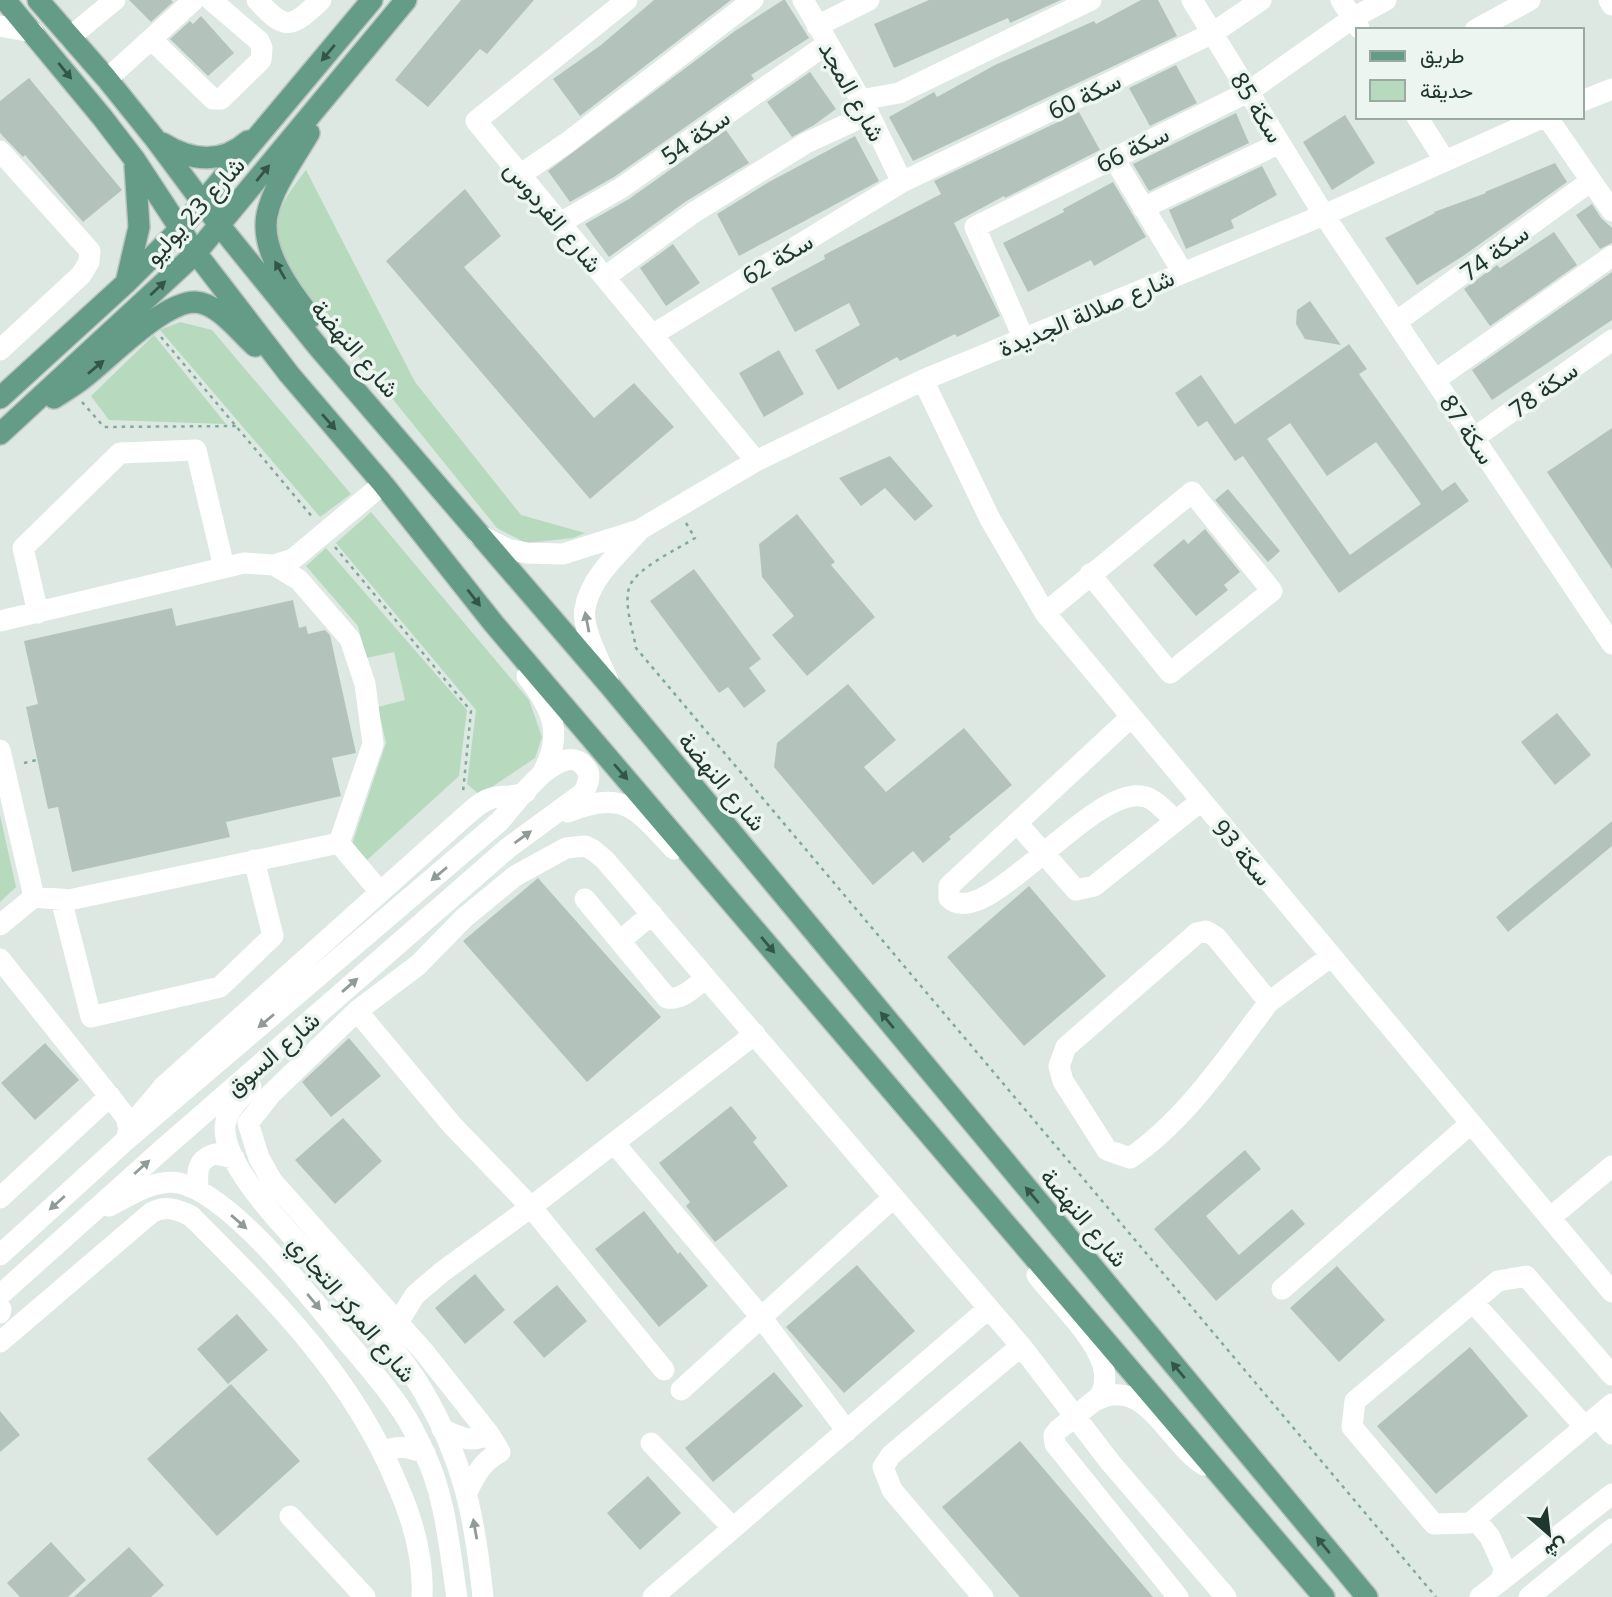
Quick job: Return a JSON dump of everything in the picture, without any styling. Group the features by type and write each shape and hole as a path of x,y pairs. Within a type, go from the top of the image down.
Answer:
{"main road":[{"path":"5,0 135,160 196,253 303,393 383,484 494,624 1324,1597"},
{"name":"شارع النهضة","path":"38,0 107,79 220,226 319,348 610,686 1367,1595"},
{"name":"شارع 23 يوليو","path":"0,398 126,283 180,229 372,0"},
{"name":"شارع 23 يوليو","path":"0,434 196,253 405,0"},
{"path":"343,74 275,192 267,217 268,240 274,260 303,307 321,329 357,389"},
{"path":"156,140 180,155 204,159 221,156 243,146 269,124"},
{"path":"126,283 139,227 135,160"},
{"path":"0,434 70,388 175,307 196,302 216,310 303,393"}],"street":[{"path":"70,37 115,0"},
{"path":"107,79 194,0"},
{"path":"151,39 213,99 221,99 261,60 262,48 258,41 211,0"},
{"path":"257,0 272,16 281,22 290,23 298,22 321,0"},
{"name":"شارع الفردوس","path":"627,0 476,121 756,461"},
{"path":"520,175 568,142 754,0"},
{"name":"شارع المجد","path":"803,0 865,107 902,182"},
{"name":"سكة 54","path":"560,223 621,188 869,0"},
{"path":"605,277 693,213 865,107 900,93 1091,0"},
{"name":"سكة 85","path":"1192,0 1324,215"},
{"name":"سكة 60","path":"902,182 1213,33 1261,0"},
{"path":"1341,0 1357,24"},
{"name":"سكة 66","path":"1023,337 975,227 1248,92 1357,24 1387,0"},
{"path":"1479,28 1530,0"},
{"path":"1609,0 1612,5"},
{"path":"0,26 33,32"},
{"path":"1584,100 1612,89"},
{"path":"1418,119 1445,161"},
{"name":"شارع صلالة الجديدة","path":"477,534 508,549 527,553 563,554 639,530 756,461 923,380 1182,271 1324,215 1540,119"},
{"path":"1546,119 1612,211"},
{"path":"1143,208 1280,144"},
{"path":"0,350 81,275 89,262 90,251 1,156"},
{"path":"1113,157 1182,271"},
{"name":"سكة 74","path":"1396,322 1591,181"},
{"name":"سكة 62","path":"652,335 902,182"},
{"name":"سكة 87","path":"1324,215 1612,644"},
{"path":"1435,380 1612,256"},
{"name":"سكة 78","path":"1474,438 1612,340"},
{"name":"سكة 93","path":"923,380 989,519 1045,613 1612,1292"},
{"path":"38,613 23,548 120,453 196,450 224,567"},
{"path":"0,621 224,567 244,563 274,565 293,559 383,484"},
{"path":"1045,613 1090,574 1192,492 1272,591 1170,673 1090,574"},
{"name":"شارع صلالة الجديدة","path":"610,686 590,639 584,609 596,578 639,530"},
{"path":"274,565 299,580 350,639 365,684 373,744 339,843"},
{"path":"494,624 509,653 541,694 552,716 554,748 541,776"},
{"path":"1131,717 949,886 949,898 954,902 966,904 981,899 1044,854 1104,806 1127,797 1147,797 1176,821"},
{"path":"0,750 34,897"},
{"name":"شارع السوق","path":"0,1255 127,1135 500,821 553,764 570,759 585,766 589,775 588,785 583,793 508,848 0,1294"},
{"path":"127,1135 163,1086 467,815 486,800 516,797 526,792"},
{"path":"549,818 597,802 612,801 623,804 642,816 686,860 705,871"},
{"path":"1017,822 1076,890 1094,886 1200,801"},
{"path":"0,925 34,897 69,900 339,843"},
{"path":"339,843 380,892"},
{"path":"494,1443 425,1353 272,1181 259,1158 248,1123 271,1094 357,1011 418,965 464,918 515,876 566,848 585,846 593,850 652,914 989,1308 1110,1462 1226,1597"},
{"path":"61,899 91,1017 220,987 273,936 254,860"},
{"path":"585,899 667,998 676,999 684,995 706,978"},
{"path":"620,941 652,914"},
{"path":"418,927 424,939 435,948"},
{"path":"1269,1002 1216,937 1206,931 1197,933 1066,1047 1059,1066 1063,1081 1107,1150 1130,1158 1155,1141 1209,1081 1269,1002 1330,957"},
{"path":"397,944 409,953 418,965"},
{"path":"0,959 126,1117 127,1135"},
{"path":"357,1011 452,1125 531,1207 664,1370"},
{"path":"397,1324 415,1294 755,1034"},
{"name":"شارع المركز التجاري","path":"281,1046 271,1063 238,1099 227,1117 225,1134 234,1158 255,1193 412,1374 442,1429 467,1492 476,1537 483,1597"},
{"path":"94,1076 125,1095 151,1092 163,1086"},
{"path":"0,1198 110,1096"},
{"path":"1282,1289 1470,1124"},
{"path":"614,1143 761,1317 847,1431"},
{"path":"198,1190 198,1166 202,1161 215,1154 234,1158"},
{"path":"1550,1218 1612,1166"},
{"name":"شارع المركز التجاري","path":"92,1213 162,1183 180,1183 198,1190 248,1230 284,1266 389,1393 425,1453 441,1502 454,1592"},
{"path":"681,1390 894,1197"},
{"path":"3,1320 157,1209 173,1208 191,1216 302,1331 352,1396 383,1452 404,1498 421,1560 422,1597"},
{"path":"3,1320 80,1232 92,1213"},
{"path":"1025,1248 1026,1256 1038,1276 1094,1345 1102,1359 1106,1375 1102,1392 1058,1430 1054,1436 1055,1444 1178,1597"},
{"path":"1598,1416 1470,1523 1434,1524 1352,1427 1355,1401 1498,1281 1525,1276 1612,1374"},
{"path":"1473,1302 1598,1416 1612,1434"},
{"path":"653,1597 989,1308"},
{"path":"983,1597 892,1490 883,1467 891,1455 1021,1346"},
{"path":"371,1429 384,1421 389,1412 389,1393"},
{"path":"1093,1402 1112,1394 1130,1396 1147,1407 1188,1454 1213,1470"},
{"path":"442,1429 462,1439 494,1443"},
{"path":"467,1492 494,1443"},
{"path":"651,1443 733,1528"},
{"path":"383,1452 407,1447 425,1453"},
{"path":"1480,1597 1612,1494"},
{"path":"290,1516 365,1597"},
{"path":"1475,1519 1490,1537 1504,1568 1501,1581"},
{"path":"1529,1597 1612,1530"}],"path":[{"path":"150,324 471,711 462,788 467,815"},
{"path":"70,388 104,427 236,426"},
{"path":"677,508 695,538 638,573 629,587 628,609 636,648 1436,1597"}],"green space":[{"path":"306,170 415,382 521,515 585,533 573,538 526,543 497,528 281,261 278,232 280,212 289,193"},
{"path":"180,322 212,330 351,494 320,517 160,330"},
{"path":"154,335 226,424 109,420 91,396"},
{"path":"371,512 529,700 542,737 535,758 480,795 467,784 476,710 336,543"},
{"path":"326,548 467,710 459,776 367,860 352,844 386,743 378,707 405,700 394,652 366,658 358,626 306,566"},
{"path":"0,815 16,887 0,902"}],"building":[{"path":"129,0 171,0 173,2 151,22"},
{"path":"461,0 534,0 487,54 480,49 428,107 395,80"},
{"path":"654,0 731,0 580,116 553,79 601,45"},
{"path":"783,0 809,38 751,75 754,79 614,177 570,202 548,171 735,31"},
{"path":"929,0 1061,0 1010,23 1008,18 894,68 874,24"},
{"path":"1141,0 1158,0 1177,36 913,161 889,117 934,92 937,97 995,65 1094,21 1096,24"},
{"path":"201,16 234,53 208,76 170,39 190,21 193,24"},
{"path":"1176,65 1197,103 1150,126 1129,88"},
{"path":"810,72 836,109 792,137 767,102"},
{"path":"29,78 122,190 83,222 25,155 23,157 0,133 0,101"},
{"path":"1079,112 1100,150 954,223 1000,316 900,361 897,357 838,390 815,350 860,325 849,303 795,332 771,288 825,259 824,255 941,194 934,181"},
{"path":"1236,113 1249,143 1149,191 1133,164"},
{"path":"1345,115 1375,163 1332,190 1303,142"},
{"path":"726,130 749,163 685,202 609,257 585,224 629,199"},
{"path":"855,136 879,181 739,256 717,214 769,182"},
{"path":"1555,163 1567,182 1463,256 1417,285 1385,238 1434,212"},
{"path":"1262,166 1277,195 1231,220 1234,228 1186,249 1169,210"},
{"path":"1113,182 1146,237 1094,266 1091,260 1028,292 1003,243 1064,212 1063,209"},
{"path":"465,189 501,236 464,267 594,418 634,383 674,427 590,499 386,261"},
{"path":"1592,204 1612,228 1612,243 1600,249 1576,215"},
{"path":"1554,232 1577,265 1490,326 1464,289 1497,265 1500,268"},
{"path":"673,244 700,283 666,306 640,268"},
{"path":"1612,272 1612,320 1492,400 1472,370"},
{"path":"1310,301 1341,345 1305,339 1296,324 1297,310"},
{"path":"1349,344 1367,369 1359,374 1442,491 1455,482 1469,501 1339,593 1243,456 1235,461 1207,421 1198,427 1175,393 1201,375 1235,424","holes":["1290,423 1327,476 1376,442 1421,504 1350,555 1267,439"]},
{"path":"779,350 804,394 764,417 739,373"},
{"path":"1612,428 1612,569 1547,472"},
{"path":"890,456 933,506 915,521 885,488 861,506 839,478"},
{"path":"1228,489 1280,551 1268,562 1215,500"},
{"path":"797,514 835,562 831,565 875,617 807,676 772,635 794,616 762,577 759,544"},
{"path":"1205,529 1240,572 1224,585 1228,590 1196,616 1153,565 1184,539 1188,544"},
{"path":"694,569 761,659 749,668 766,691 744,708 728,687 719,693 650,601"},
{"path":"293,600 299,628 306,626 308,634 325,630 330,635 356,753 332,758 341,796 226,822 230,837 72,872 58,807 48,809 26,707 38,704 24,641 172,608 176,626"},
{"path":"848,684 896,740 864,767 886,792 964,728 1012,785 949,837 951,839 923,863 913,851 873,885 774,767 777,743"},
{"path":"1557,713 1591,755 1555,785 1521,742"},
{"path":"1612,821 1612,846 1508,932 1496,917"},
{"path":"538,878 661,1017 587,1082 463,941"},
{"path":"1029,886 1106,976 1024,1046 947,957"},
{"path":"349,1038 381,1076 331,1117 302,1082"},
{"path":"45,1043 79,1080 35,1120 1,1083"},
{"path":"731,1106 757,1138 753,1142 788,1186 715,1242 686,1206 690,1202 659,1163"},
{"path":"343,1118 382,1161 335,1204 295,1160"},
{"path":"1245,1150 1261,1169 1206,1216 1239,1255 1292,1209 1305,1224 1216,1301 1154,1229"},
{"path":"644,1211 708,1286 659,1327 595,1249"},
{"path":"857,1265 915,1331 844,1393 786,1327"},
{"path":"1337,1266 1385,1320 1339,1362 1290,1308"},
{"path":"475,1274 505,1310 465,1344 435,1308"},
{"path":"557,1285 587,1321 544,1358 513,1322"},
{"path":"237,1314 268,1350 228,1384 197,1349"},
{"path":"1470,1347 1528,1416 1436,1494 1377,1426"},
{"path":"774,1372 803,1406 713,1482 685,1448"},
{"path":"231,1384 300,1461 217,1536 147,1459"},
{"path":"0,1411 20,1435 0,1452"},
{"path":"1020,1441 1153,1597 1020,1597 942,1507"},
{"path":"648,1476 681,1513 640,1550 607,1513"},
{"path":"51,1542 86,1580 68,1597 20,1597 7,1583"},
{"path":"129,1547 164,1585 151,1597 74,1597"}]}
